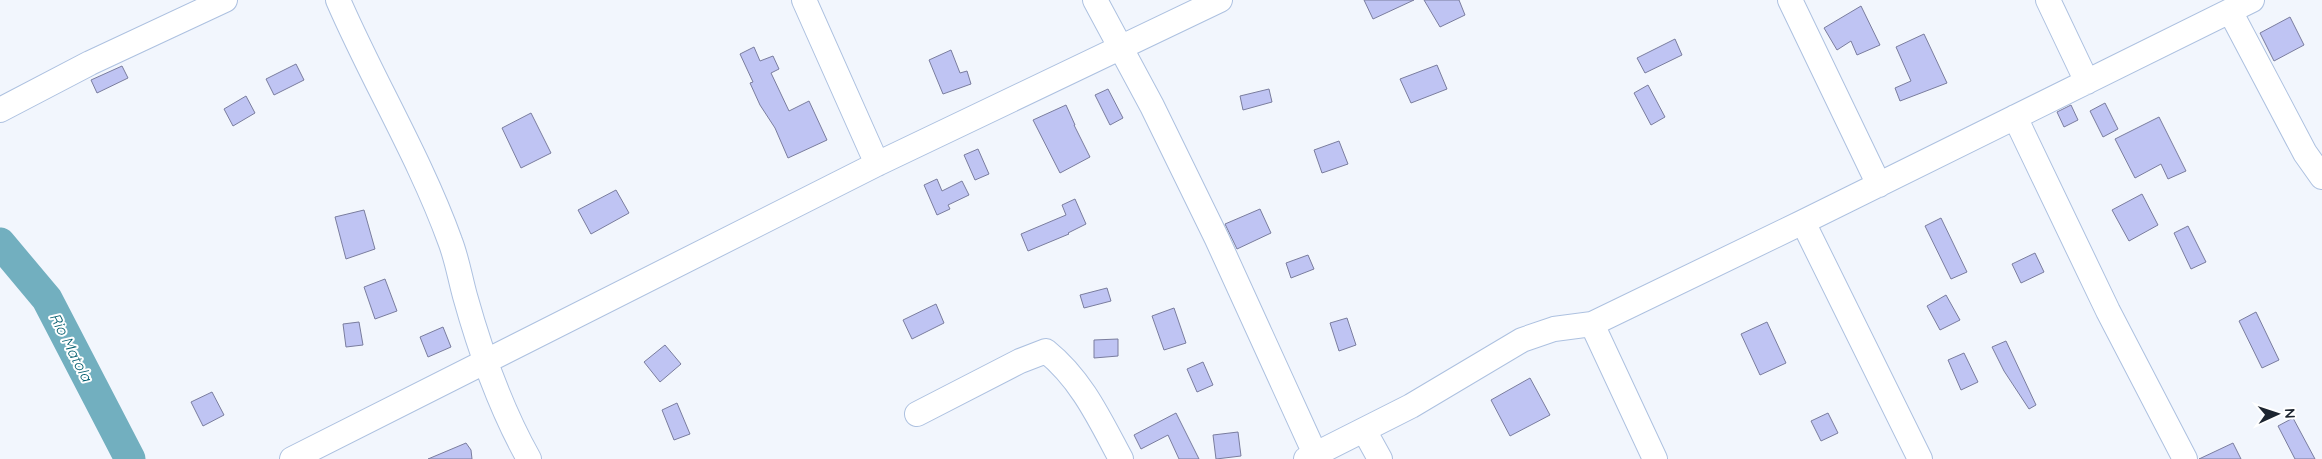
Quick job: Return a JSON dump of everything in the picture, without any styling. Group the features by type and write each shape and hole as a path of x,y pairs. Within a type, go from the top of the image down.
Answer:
{"street":[{"path":"0,110 90,63 225,0"},
{"path":"338,0 360,52 382,88 397,120 451,242 465,298 486,360 519,441 529,459"},
{"path":"804,0 877,164"},
{"path":"1095,0 1152,106 1217,239 1311,457 1411,406 1522,340 1554,329 1592,324 1879,185 2252,0"},
{"path":"292,459 877,164 1220,0"},
{"path":"1790,0 1879,185"},
{"path":"2048,0 2087,82"},
{"path":"2230,11 2305,153 2322,178"},
{"path":"2015,117 2108,311 2186,459"},
{"path":"1803,222 1920,459"},
{"path":"1592,324 1655,459"},
{"path":"917,414 1020,360 1046,352 1065,367 1088,398 1121,459"},
{"path":"1364,430 1380,459"}],"building":[{"path":"1364,0 1414,0 1373,19"},
{"path":"1424,0 1459,0 1465,15 1440,27"},
{"path":"1861,6 1880,45 1857,55 1851,41 1837,50 1824,28"},
{"path":"2290,17 2304,45 2274,61 2260,33"},
{"path":"1924,34 1947,83 1900,101 1895,88 1911,81 1896,47"},
{"path":"1675,39 1682,55 1645,73 1637,58"},
{"path":"754,47 760,61 773,56 779,69 771,73 789,111 809,101 827,140 788,158 775,128 760,105 750,83 753,82 740,54"},
{"path":"951,50 960,73 967,71 971,84 943,94 929,60"},
{"path":"296,64 304,80 274,95 266,79"},
{"path":"1437,65 1447,89 1411,103 1400,79"},
{"path":"122,66 128,78 97,93 91,80"},
{"path":"1648,85 1665,117 1651,125 1634,93"},
{"path":"1108,89 1123,118 1110,125 1095,95"},
{"path":"1269,89 1272,102 1243,110 1240,96"},
{"path":"246,96 255,113 233,126 224,109"},
{"path":"2105,103 2118,129 2103,137 2090,111"},
{"path":"1066,105 1090,157 1060,173 1033,120"},
{"path":"2071,105 2078,120 2064,127 2057,112"},
{"path":"531,113 551,153 521,168 502,128"},
{"path":"2159,117 2186,171 2168,179 2161,164 2135,178 2115,139"},
{"path":"1339,141 1348,164 1322,173 1314,150"},
{"path":"978,149 989,174 975,180 964,155"},
{"path":"937,179 942,191 962,181 969,195 948,205 950,209 937,215 924,185"},
{"path":"616,190 629,213 591,234 578,210"},
{"path":"2142,194 2158,225 2129,241 2112,210"},
{"path":"1075,199 1086,224 1069,234 1028,251 1021,234 1066,215 1062,205"},
{"path":"1260,209 1271,233 1237,249 1225,224"},
{"path":"364,210 375,249 346,259 335,217"},
{"path":"1941,218 1967,272 1951,279 1925,226"},
{"path":"2188,226 2206,262 2191,269 2174,233"},
{"path":"2035,253 2044,272 2021,283 2012,264"},
{"path":"1308,255 1314,269 1291,278 1286,263"},
{"path":"385,279 397,311 375,319 364,287"},
{"path":"1107,288 1111,301 1084,308 1080,295"},
{"path":"1946,295 1960,320 1940,330 1927,306"},
{"path":"936,304 944,323 912,339 903,320"},
{"path":"1174,308 1186,343 1164,350 1152,316"},
{"path":"2256,312 2279,360 2262,368 2239,321"},
{"path":"1347,318 1356,345 1339,351 1330,323"},
{"path":"359,322 363,345 346,347 343,324"},
{"path":"1767,322 1786,363 1760,375 1741,334"},
{"path":"443,327 451,347 428,357 420,337"},
{"path":"1118,339 1118,356 1094,358 1094,340"},
{"path":"2006,341 2036,405 2029,409 2004,371 1992,347"},
{"path":"665,345 681,364 660,382 644,362"},
{"path":"1964,353 1978,382 1961,390 1948,360"},
{"path":"1203,362 1213,385 1197,392 1187,369"},
{"path":"1530,378 1550,415 1510,436 1491,400"},
{"path":"212,392 224,415 203,426 191,402"},
{"path":"677,403 690,434 674,440 662,410"},
{"path":"1176,413 1199,459 1179,459 1168,435 1141,449 1134,435"},
{"path":"1828,413 1838,433 1821,441 1811,421"},
{"path":"2293,418 2315,459 2295,459 2278,426"},
{"path":"1238,432 1241,456 1216,459 1213,435"},
{"path":"466,443 471,450 472,459 428,459"},
{"path":"2233,443 2241,459 2199,459"}],"waterway":[{"name":"Rio Matola","path":"0,243 47,299 130,459"}]}
